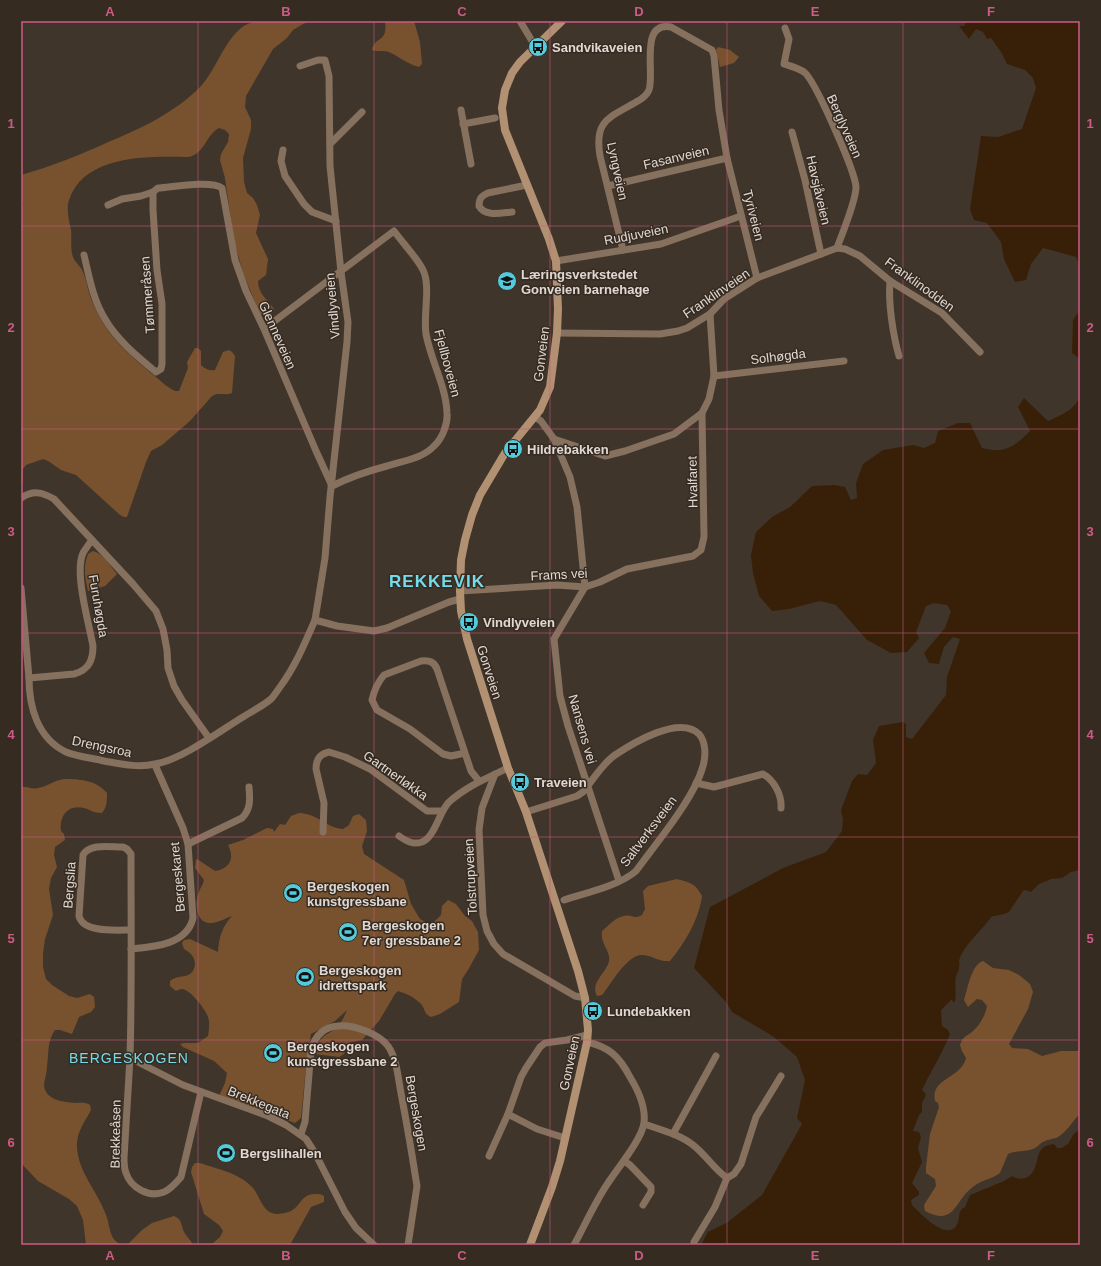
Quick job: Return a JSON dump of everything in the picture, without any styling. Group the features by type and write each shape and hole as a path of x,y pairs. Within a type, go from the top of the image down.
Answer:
{"street":[{"path":"520,21 535,46"},
{"name":"Gonveien","path":"530,1245 552,1187 565,1138 587,1038 585,998 578,971 526,812 508,768 467,639 460,595 461,560 465,540 472,515 480,495 505,453 535,417 544,402 550,387 557,334 558,296 556,260 549,239 504,130 502,108 505,90 512,73 535,46 562,21"},
{"name":"Lyngveien","path":"623,250 598,145 600,131 605,121 612,115 641,99 648,93 650,86 651,43 653,34 659,28 664,26 671,27 712,50 716,61 719,110 727,158"},
{"name":"Berglyveien","path":"785,28 789,39 784,64 805,73 813,84 841,142 856,187 854,199 837,248"},
{"name":"Vindlyveien","path":"300,66 325,60 329,76 330,166 341,272 348,322 325,558 316,620"},
{"path":"461,110 471,164"},
{"path":"330,144 362,112"},
{"path":"463,124 495,118"},
{"name":"Havsjåveien","path":"792,132 805,180 821,254"},
{"path":"283,150 282,161 285,176 304,204 312,212 336,221"},
{"name":"Fasanveien","path":"608,186 727,158"},
{"name":"Tyriveien","path":"727,158 757,278"},
{"name":"Glenneveien","path":"153,192 158,188 200,184 213,185 222,188 235,260 246,291 332,486"},
{"path":"512,212 483,212 478,206 484,194 527,185"},
{"path":"108,205 122,199 141,196 153,192"},
{"name":"Tømmeråsen","path":"84,255 92,288 105,319 128,348 156,372 161,369 162,304 152,210 153,192"},
{"name":"Rudjuveien","path":"556,260 662,244 741,216"},
{"name":"Fjellboveien","path":"332,486 387,465 428,452 435,446 440,438 447,415 446,400 426,334 426,277 423,269 394,231 341,272"},
{"name":"Franklinveien","path":"557,334 669,333 686,328 710,314 724,299 757,278 837,248"},
{"name":"Franklinodden","path":"837,248 860,256 890,281 942,313 980,352"},
{"path":"264,329 341,272"},
{"path":"890,281 889,294 896,345 899,356"},
{"path":"554,439 606,456 674,434 702,413 709,399 714,376 710,314"},
{"name":"Solhøgda","path":"714,376 844,361"},
{"name":"Hvalfaret","path":"701,550 705,521 702,413"},
{"path":"535,417 541,421 554,439 570,477 577,507 584,587"},
{"path":"21,498 37,492 44,493 54,499 156,611 163,629 167,650 168,668 174,686 209,738"},
{"name":"Furuhøgda","path":"30,678 74,674 81,672 90,663 93,654 93,646 81,584 80,567 83,553 92,540"},
{"name":"Frams vei","path":"460,595 557,585 584,587 600,582 627,569 693,556 701,550"},
{"name":"Nansens vei","path":"584,587 554,639 560,696 568,726 619,881"},
{"name":"Drengsroa","path":"21,588 30,678 29,692 31,707 44,733 58,747 66,751 125,765 155,765 168,761 209,738 271,699 286,679 316,620"},
{"path":"316,620 338,626 374,631 387,628 449,602 460,595"},
{"path":"465,753 451,756 444,754 410,728 377,710 372,700 377,685 384,675 422,661 428,660 435,664 465,753 471,771 479,781"},
{"name":"Saltverksveien","path":"564,900 619,881 636,871 680,810 696,783 704,765 704,744 701,736 687,728 670,728 660,732 613,756 588,786"},
{"name":"Gartnerløkka","path":"323,832 324,803 316,763 319,757 329,752 346,757 370,769 427,811 442,811"},
{"name":"Bergeskaret","path":"131,949 164,944 181,936 191,924 193,911 188,844 184,828 155,765"},
{"path":"399,836 408,842 423,842 429,837 437,824 442,811 449,802 479,781 508,768"},
{"name":"Tolstrupveien","path":"495,774 482,808 479,830 483,914 487,931 494,944 503,954 575,996 585,998"},
{"path":"696,783 714,787 762,774 766,776 778,792 781,801 781,808"},
{"path":"526,812 577,796 588,786"},
{"path":"188,844 242,818 248,812 250,803 249,787"},
{"name":"Bergslia","path":"130,1058 131,949 131,930 131,854 127,848 123,847 88,848 83,855 82,860 80,920 89,927 131,930"},
{"name":"Bergeskogen","path":"301,1134 305,1122 311,1050 316,1037 325,1029 341,1025 368,1032 381,1038 391,1051 397,1070 417,1186 408,1245"},
{"path":"489,1156 508,1114 521,1077 540,1047 545,1043 587,1038 605,1047 612,1053 629,1074 636,1086 642,1102 644,1124 640,1134 624,1161 607,1184 574,1245"},
{"path":"673,1134 716,1056"},
{"name":"Brekkegata","path":"130,1058 168,1078 201,1092 278,1120 301,1134 315,1153 345,1212 356,1228 374,1245"},
{"name":"Brekkeåsen","path":"130,1058 124,1168 130,1181 139,1190 151,1194 165,1192 176,1184 181,1178 201,1092"},
{"path":"694,1242 715,1207 727,1178 734,1174 741,1164 756,1117 781,1076"},
{"path":"508,1114 537,1129 565,1138"},
{"path":"644,1124 673,1134 693,1145 718,1172 727,1178"},
{"path":"624,1161 630,1165 651,1187 651,1192 643,1205"}],"shaded area":[{"path":"256,21 311,21 293,30 287,38 273,49 246,96 245,107 251,120 251,129 243,158 244,182 247,193 253,198 260,215 256,233 268,259 266,275 258,281 258,286 261,293 274,309 272,314 267,317 260,314 243,273 235,244 225,178 220,160 221,154 228,142 229,134 225,130 219,128 214,131 202,148 195,155 189,157 138,158 120,161 103,166 89,174 77,185 69,200 68,215 71,230 72,254 82,270 86,279 89,294 103,323 132,357 175,391 179,391 188,368 187,362 195,348 198,348 201,351 201,365 206,369 211,370 215,370 223,352 229,350 235,356 232,393 217,394 212,396 190,421 162,445 151,451 127,517 120,515 76,475 61,470 43,459 26,465 23,469 23,481 21,486 21,209 23,205 21,197 21,175 84,153 140,128 175,108 203,84 233,36 243,26"},
{"path":"385,21 414,21 420,42 422,64 419,67 389,52 372,50 376,42 385,33"},
{"path":"967,21 1080,21 1080,266 1076,257 1043,248 1031,264 1026,280 1015,282 1004,259 1001,242 987,223 974,220 970,209 981,136 998,137 1022,129 1036,88 1033,78 1025,70 1007,64 991,38 987,39 983,32 976,29 969,39 959,26 964,26"},
{"path":"718,47 730,50 739,57 734,63 720,67 716,50"},
{"path":"1080,310 1080,359 1072,353 1073,320"},
{"path":"1080,396 1080,870 1071,872 1062,878 1051,879 1039,884 1031,892 1025,890 1023,891 1009,912 992,916 964,950 959,961 959,970 955,979 955,1001 953,1003 952,999 941,1010 942,1026 948,1030 950,1034 944,1049 922,1090 926,1095 922,1103 922,1112 919,1115 913,1131 919,1132 921,1137 918,1148 922,1162 912,1183 919,1192 919,1195 911,1200 912,1205 935,1226 949,1230 954,1228 958,1222 960,1211 965,1207 970,1195 1004,1181 1012,1176 1021,1179 1027,1177 1034,1170 1039,1153 1044,1147 1054,1144 1057,1148 1062,1148 1068,1144 1077,1131 1080,1130 1080,1245 701,1245 708,1232 728,1222 762,1195 802,1124 797,1118 805,1080 797,1057 774,1037 732,1012 726,1002 694,968 710,907 783,868 826,852 842,831 843,820 841,810 852,781 858,774 867,775 876,763 873,740 879,726 903,722 906,724 906,737 912,739 946,695 947,677 960,639 953,637 944,647 939,664 929,663 924,653 945,628 951,611 947,605 934,603 926,606 916,632 919,638 907,652 891,653 867,640 836,605 820,601 789,609 772,611 759,596 753,573 751,555 756,532 772,517 790,507 812,486 834,485 845,487 851,500 857,498 856,483 863,464 883,450 913,445 924,448 935,443 938,431 958,423 970,423 982,448 997,450 1009,448 1030,431 1018,407 1024,398 1048,421 1063,414 1075,405"},
{"path":"93,551 104,557 117,574 105,586 88,591 85,577 85,563 88,554"},
{"path":"64,779 82,780 98,785 107,793 107,801 102,813 78,807 65,813 61,821 61,831 64,834 65,840 55,847 54,855 57,867 51,878 49,889 53,915 45,939 43,967 46,979 52,985 69,996 77,998 90,994 94,997 95,1007 91,1012 79,1017 72,1034 55,1030 52,1034 49,1043 47,1070 44,1084 47,1094 55,1099 70,1103 85,1103 90,1105 91,1110 81,1127 78,1137 78,1156 102,1206 113,1238 118,1243 123,1245 86,1245 83,1220 77,1206 69,1199 38,1181 21,1163 21,787 36,788"},
{"name":"Bergeskogen idrettspark","path":"299,813 312,816 332,826 343,829 349,825 353,816 359,814 366,820 367,831 362,846 364,854 404,880 411,904 420,919 431,925 441,915 442,906 448,900 456,904 465,916 472,921 478,932 479,950 462,979 459,1002 440,1014 431,1017 416,999 398,991 379,1021 362,1040 348,1043 344,1054 339,1057 315,1054 317,1044 324,1036 337,1028 347,1010 335,1021 311,1034 301,1118 295,1123 254,1107 219,1096 225,1083 227,1073 214,1061 183,1047 180,1044 198,1043 208,1036 209,1019 207,1014 189,992 181,989 176,991 170,986 170,981 177,977 189,975 194,969 194,959 190,953 184,949 182,943 184,940 190,939 218,952 222,932 232,916 212,923 203,921 200,917 197,907 197,897 204,880 195,868 196,860 197,859 215,871 220,870 228,865 231,859 228,845 243,840 267,828 273,829 274,832 280,824 285,825 291,816"},
{"path":"677,879 692,884 697,888 702,896 695,922 681,946 670,961 663,961 650,956 637,956 620,970 602,995 597,996 595,991 597,982 609,961 602,931 618,918 627,916 637,917 642,915 645,909 643,891 648,886"},
{"path":"983,961 993,968 1009,970 1019,975 1030,984 1033,992 1028,1009 1009,1044 1012,1048 1028,1049 1042,1056 1061,1051 1080,1051 1080,1114 1065,1132 1058,1137 1045,1141 1036,1148 1008,1154 1000,1173 974,1186 967,1192 954,1210 949,1214 943,1216 935,1215 925,1211 924,1205 936,1186 935,1179 926,1173 930,1134 939,1107 938,1103 935,1101 935,1093 941,1083 963,1065 966,1058 960,1045 964,1038 978,1026 985,1013 987,1006 982,1000 977,999 968,1007 964,1000 973,972 979,963"},
{"path":"195,1163 200,1163 241,1178 255,1190 264,1207 271,1213 279,1214 291,1211 304,1198 310,1195 319,1194 324,1196 324,1202 311,1207 290,1245 211,1245 220,1237 223,1231 219,1225 204,1214 191,1172"},
{"path":"174,1216 180,1221 184,1232 193,1245 127,1245 142,1230 152,1223"}],"place":[{"name":"Sandvikaveien","path":"538,47"},
{"name":"Læringsverkstedet Gonveien barnehage","path":"507,281"},
{"name":"Hildrebakken","path":"513,449"},
{"name":"Vindlyveien","path":"469,622"},
{"name":"Traveien","path":"520,782"},
{"name":"Bergeskogen kunstgressbane","path":"293,893"},
{"name":"Bergeskogen 7er gressbane 2","path":"348,932"},
{"name":"Bergeskogen idrettspark","path":"305,977"},
{"name":"Lundebakken","path":"593,1011"},
{"name":"Bergeskogen kunstgressbane 2","path":"273,1053"},
{"name":"Bergslihallen","path":"226,1153"}],"district":[{"name":"REKKEVIK","path":"437,581"},
{"name":"BERGESKOGEN","path":"129,1058"}]}
